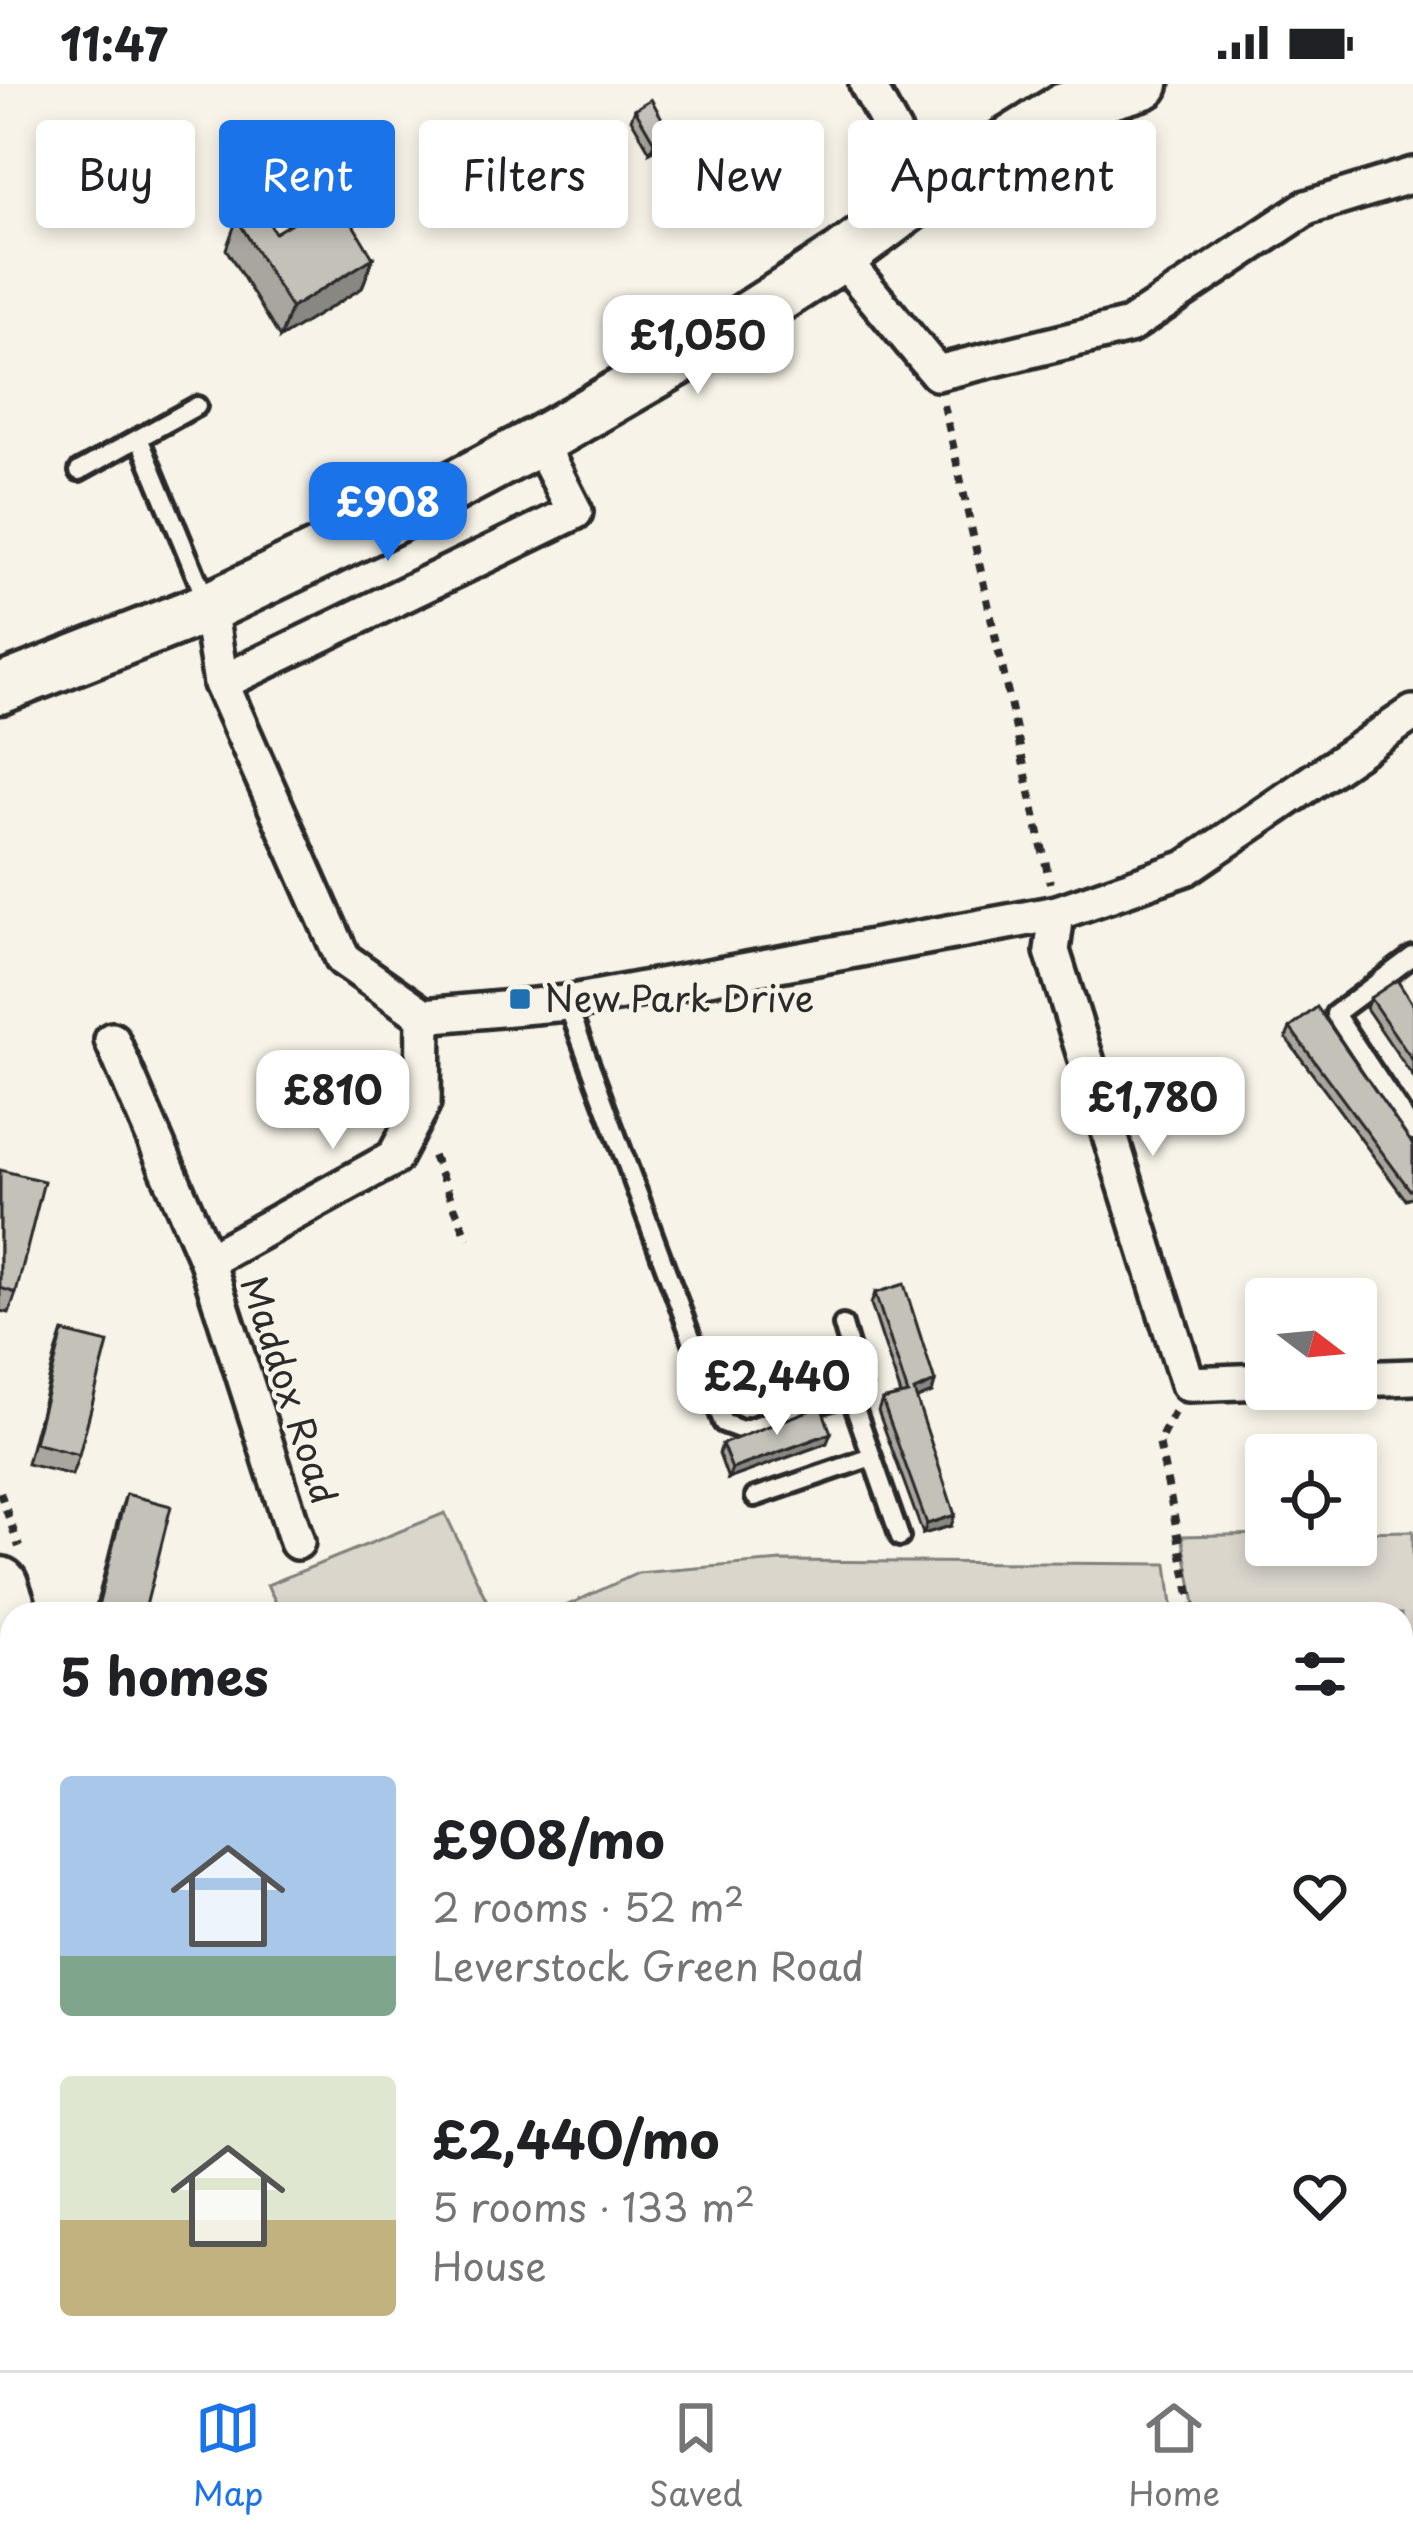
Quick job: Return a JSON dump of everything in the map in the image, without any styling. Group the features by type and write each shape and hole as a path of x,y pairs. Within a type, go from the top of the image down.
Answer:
{"street":[{"path":"867,84 887,120"},
{"path":"1046,120 1064,109 1144,84"},
{"path":"842,257 937,373 1129,326 1306,208 1413,175"},
{"path":"0,689 209,607 392,519 693,352 881,228"},
{"path":"221,683 575,512 539,441"},
{"path":"209,607 221,683 343,959 424,1016 567,1003 1057,913 1186,868 1413,712"},
{"path":"1057,913 1052,951 1188,1384 1245,1382"},
{"name":"Maddox Road","path":"207,1261 394,1158 423,1102 424,1016"},
{"name":"Maddox Road","path":"112,1040 207,1261 297,1542"},
{"path":"1377,1378 1413,1377"}],"lane":[{"path":"79,471 197,406"},
{"path":"140,440 209,607"},
{"path":"1413,956 1336,1014 1413,1131"},
{"path":"567,1003 723,1423 742,1430 862,1390 843,1325"},
{"path":"850,1394 900,1537"},
{"path":"755,1497 872,1457"}],"path":[{"path":"937,373 1057,913"},
{"path":"416,1115 468,1239"},
{"path":"1188,1384 1160,1442 1192,1602"},
{"path":"0,1536 13,1530"}],"shaded area":[{"path":"445,1513 487,1602 276,1602 267,1585"},
{"path":"1413,1531 1413,1602 1195,1602 1182,1536 1245,1534 1245,1566 1377,1566 1377,1532"},
{"path":"781,1561 1167,1564 1172,1602 574,1602 638,1573"}],"building":[{"path":"651,99 663,120 652,120 652,139 635,109"},
{"path":"242,228 272,228 275,233 283,228 355,228 373,258 291,308"},
{"path":"1397,980 1413,1005 1413,1061 1370,998"},
{"path":"1317,1007 1413,1145 1410,1190 1290,1028"},
{"path":"0,1170 44,1181 16,1293 0,1288"},
{"path":"904,1284 935,1382 914,1391 955,1515 927,1524 882,1400 908,1394 875,1293"},
{"path":"63,1332 108,1343 79,1455 34,1443"},
{"path":"821,1406 831,1433 732,1469 722,1444"},
{"path":"126,1494 171,1506 147,1602 99,1602"}],"place":[{"name":"New Park Drive","path":"520,999"}]}
